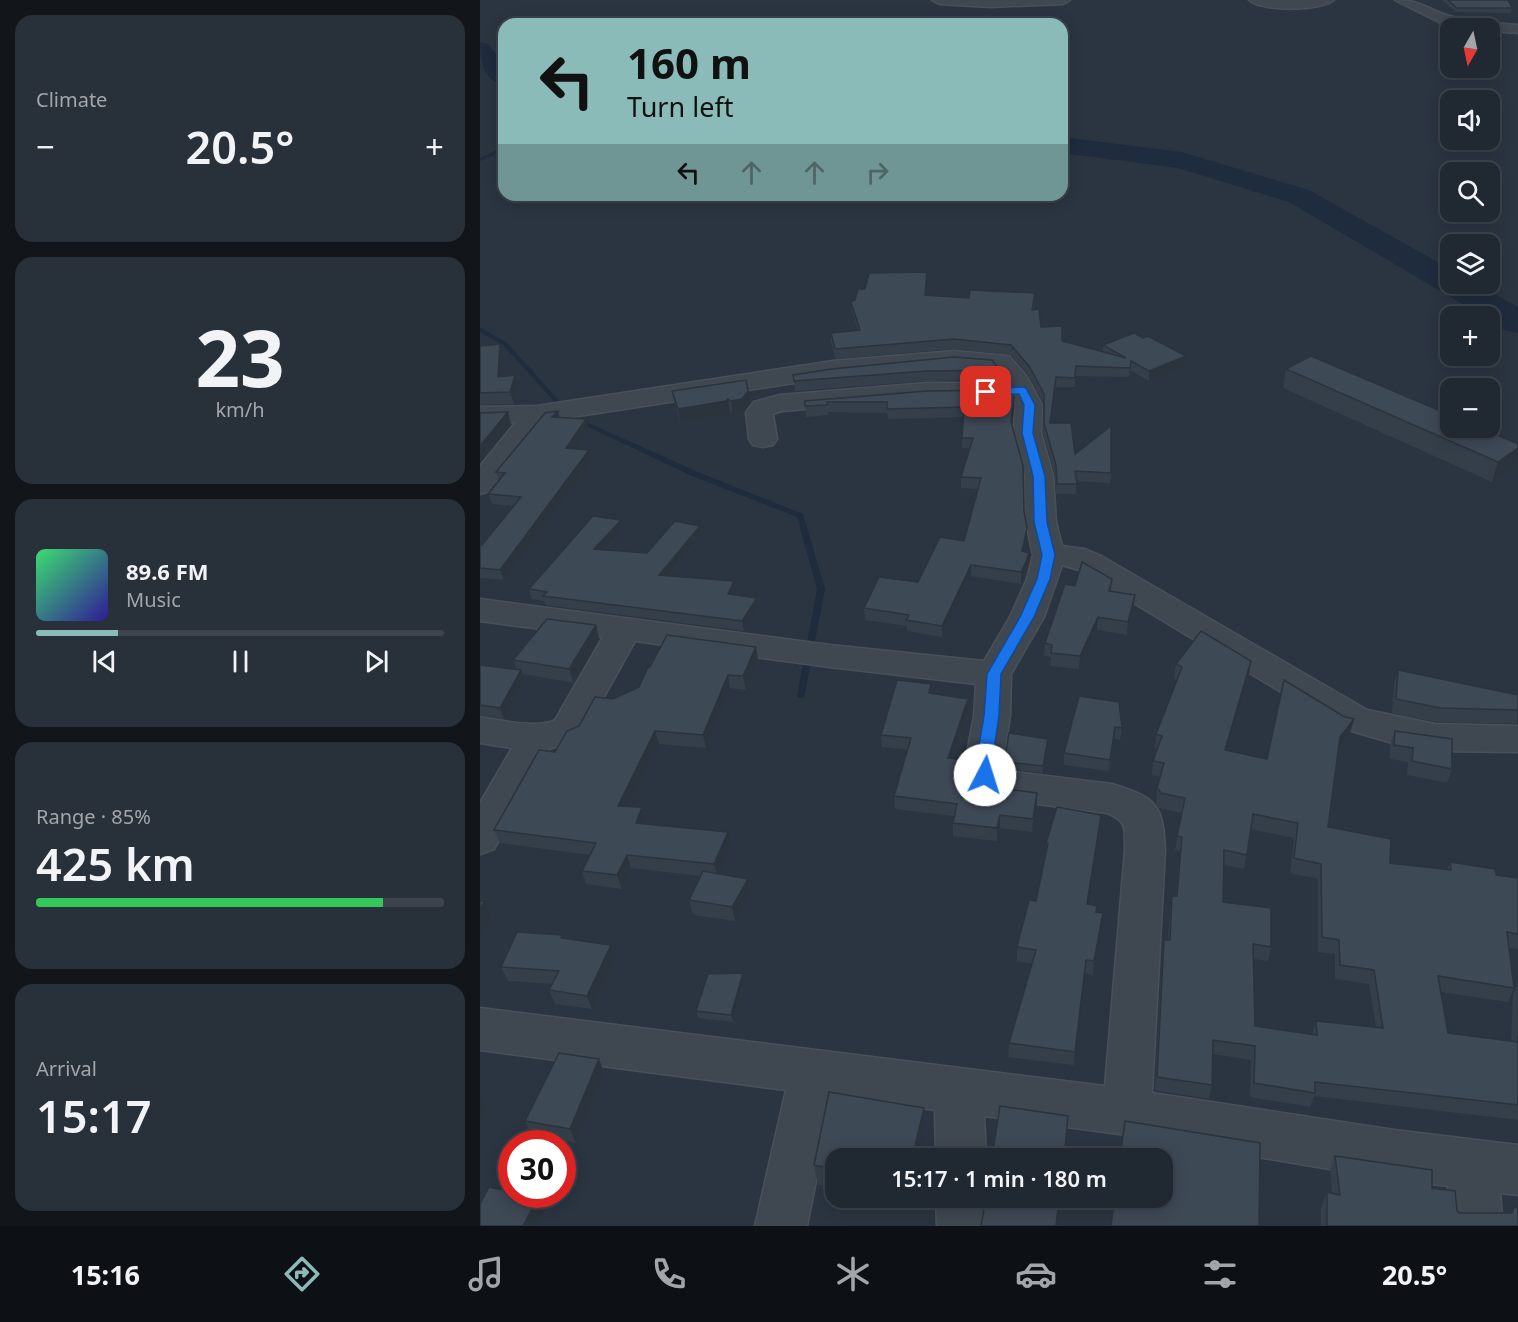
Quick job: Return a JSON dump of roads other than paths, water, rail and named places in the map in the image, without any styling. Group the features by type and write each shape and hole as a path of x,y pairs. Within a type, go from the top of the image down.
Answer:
{"street":[{"path":"939,0 990,3 1063,0"},
{"path":"1256,0 1279,5 1327,0"},
{"path":"1402,0 1446,20 1518,29"},
{"path":"480,415 547,412 588,407 833,369 954,358 1000,361 1022,390 1029,405 1027,433 1039,476 1041,522 1049,555 1043,579 1027,617 994,674 992,716 983,769 985,775 1006,786 1113,799 1134,808 1144,821 1145,850 1127,1112"},
{"path":"763,439 759,412 763,408 780,403 927,391 1022,390"},
{"path":"480,485 547,412"},
{"path":"1049,555 1073,556 1090,563 1354,719 1388,730 1442,740 1518,739"},
{"path":"480,610 789,651 994,674"},
{"path":"480,730 538,736 562,734 568,729 625,629"},
{"path":"480,838 538,736"},
{"path":"480,1029 1127,1112 1394,1155 1495,1167 1477,1226"},
{"path":"781,1226 814,1071"},
{"path":"959,1090 961,1148"},
{"path":"962,1208 963,1226"}],"waterway":[{"path":"480,49 498,71"},
{"path":"1068,146 1181,160 1299,196 1440,277"},
{"path":"480,160 498,151"},
{"path":"1469,294 1518,322"},
{"path":"480,329 505,344 571,417 695,474 800,516 821,589 801,696"}]}
